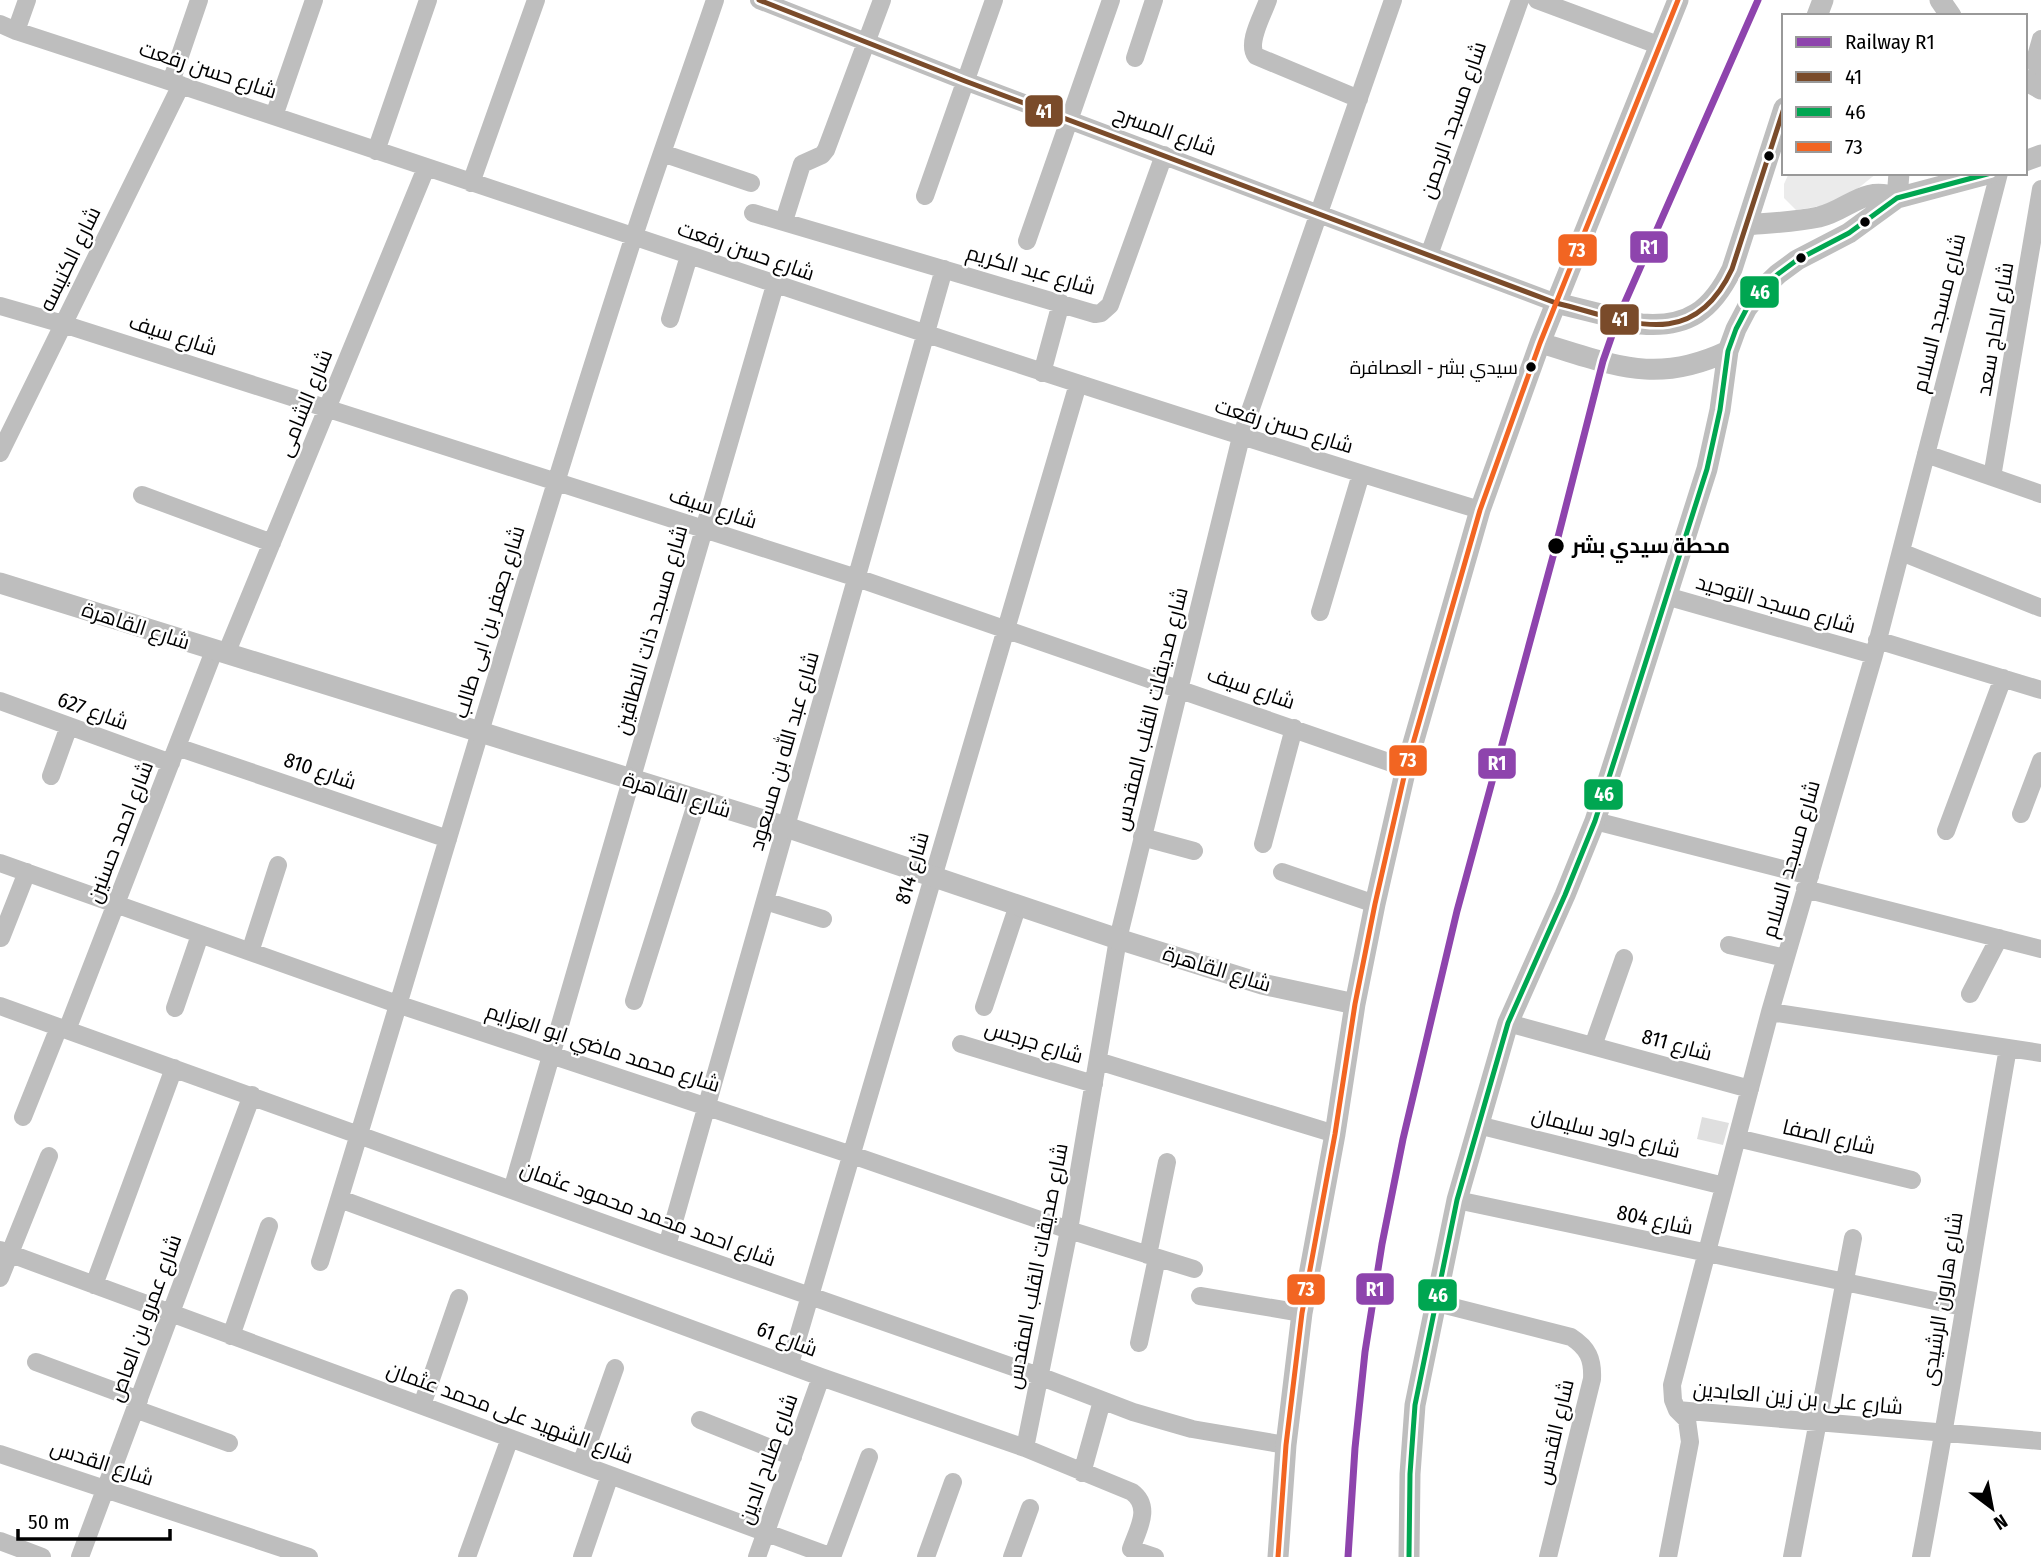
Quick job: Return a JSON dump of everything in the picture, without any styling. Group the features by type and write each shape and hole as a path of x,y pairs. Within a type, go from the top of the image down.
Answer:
{"street":[{"path":"8,28 27,0"},
{"name":"شارع الكنيسه","path":"0,453 176,83 199,0"},
{"path":"274,116 314,0"},
{"path":"376,150 428,0"},
{"path":"471,183 536,0"},
{"name":"شارع جعفر بن ابى طالب","path":"320,1262 400,1005 479,733 633,237 715,0"},
{"name":"شارع المسرح","path":"759,0 965,81 1556,303"},
{"path":"785,221 802,164 822,155 826,150 882,0"},
{"path":"925,196 994,0"},
{"path":"1027,240 1111,0"},
{"path":"1135,58 1154,0"},
{"path":"1268,0 1252,44 1251,49 1256,56 1359,99"},
{"name":"شارع صديقات القلب المقدس","path":"1025,1448 1069,1230 1118,939 1241,437 1393,0"},
{"name":"شارع مسجد الرحمن","path":"1429,255 1520,0"},
{"path":"1537,0 1558,4 1658,45"},
{"path":"1278,1557 1286,1445 1302,1313 1335,1134 1355,1004 1406,768 1480,510 1540,343 1678,0"},
{"name":"شارع حسن رفعت","path":"8,28 1042,373 1480,510"},
{"path":"2041,39 2035,60 2041,81"},
{"path":"1556,303 1641,324 1676,324 1703,309 1723,287 1782,114"},
{"path":"663,153 751,183"},
{"name":"شارع عبد الكريم","path":"753,213 1095,314 1106,311 1164,155"},
{"name":"شارع الشامى","path":"220,653 272,543 426,168"},
{"path":"1897,198 1899,175"},
{"path":"1409,1557 1409,1474 1415,1405 1457,1200 1508,1023 1595,821 1714,440 1728,351 1736,329 1761,290 1797,260 1849,233 1897,198 1983,175"},
{"name":"شارع مسجد السلام","path":"1668,1557 1690,1443 1687,1420 1677,1410 1672,1385 1770,1012 1876,648 1901,552 1926,454 1987,175"},
{"name":"شارع الحاج سعد","path":"1992,477 2037,243 2041,189"},
{"path":"1746,225 1823,216 1868,194 1878,193 1897,198"},
{"path":"670,319 689,256"},
{"name":"شارع عبد الله بن مسعود","path":"667,1246 944,269"},
{"name":"شارع مسجد ذات النطاقين","path":"512,1189 775,285"},
{"path":"1042,373 1061,303"},
{"name":"شارع سيف","path":"0,306 857,578 1294,727 1406,768"},
{"path":"1540,343 1630,369 1647,371 1680,368 1728,351"},
{"name":"شارع 814","path":"790,1364 1078,384"},
{"path":"1926,454 2041,494"},
{"path":"1320,612 1361,474"},
{"path":"142,495 272,543"},
{"path":"1901,552 2041,608"},
{"name":"شارع القاهرة","path":"0,583 786,827 1118,939 1262,984 1355,1004"},
{"name":"شارع مسجد التوحيد","path":"1666,596 2003,678 2041,690"},
{"name":"شارع احمد حسنين","path":"23,1117 116,905 174,755 220,653"},
{"path":"1946,831 2003,678"},
{"name":"شارع 627","path":"0,701 69,726 174,755"},
{"path":"51,776 69,726"},
{"path":"1262,844 1294,727"},
{"name":"شارع 810","path":"174,755 448,839"},
{"path":"2021,814 2041,761"},
{"path":"634,1001 697,801"},
{"path":"1595,821 2041,949"},
{"path":"1142,837 1194,851"},
{"name":"شارع محمد ماضي ابو العزايم","path":"0,863 400,1005 852,1154 1069,1230 1194,1269"},
{"path":"250,952 278,865"},
{"path":"1,938 27,872"},
{"path":"1282,872 1375,904"},
{"path":"765,901 823,919"},
{"path":"984,1007 1018,905"},
{"path":"174,1008 200,935"},
{"path":"1970,994 1999,938"},
{"path":"1729,945 1785,958"},
{"path":"1593,1046 1624,958"},
{"name":"شارع احمد محمد محمود عثمان","path":"0,1006 810,1297 1039,1376 1161,1422 1286,1445"},
{"path":"1770,1012 2041,1052"},
{"name":"شارع 811","path":"1508,1023 1750,1089"},
{"name":"شارع جرجس","path":"961,1044 1094,1084"},
{"name":"شارع هارون الرشيدى","path":"1921,1557 2008,1048"},
{"path":"1098,1061 1335,1134"},
{"path":"94,1285 174,1068"},
{"name":"شارع عمرو بن العاص","path":"80,1557 252,1095"},
{"name":"شارع داود سليمان","path":"1478,1125 1724,1186"},
{"name":"شارع الصفا","path":"1737,1138 1912,1180"},
{"path":"0,1278 5,1252 49,1156"},
{"path":"1139,1343 1167,1162"},
{"name":"شارع 61","path":"340,1199 821,1377 1025,1448 1132,1492 1139,1497 1144,1512 1129,1553 1155,1557"},
{"name":"شارع 804","path":"1457,1200 1963,1307"},
{"path":"231,1336 269,1226"},
{"path":"1793,1557 1853,1238"},
{"name":"شارع الشهيد على محمد عثمان","path":"5,1252 832,1557"},
{"path":"1200,1296 1302,1313"},
{"path":"422,1405 459,1298"},
{"name":"شارع القدس","path":"1437,1303 1570,1337 1581,1343 1589,1354 1593,1366 1592,1379 1548,1557"},
{"path":"36,1362 229,1443"},
{"path":"581,1464 615,1368"},
{"name":"شارع صلاح الدين","path":"757,1557 821,1377"},
{"path":"1082,1473 1102,1401"},
{"name":"شارع على بن زين العابدين","path":"1677,1410 2041,1441"},
{"path":"700,1420 793,1457"},
{"path":"467,1557 510,1438"},
{"name":"شارع القدس","path":"0,1454 106,1488 258,1548 309,1557"},
{"path":"832,1557 869,1457"},
{"path":"582,1557 610,1475"},
{"path":"926,1557 953,1482"},
{"path":"1012,1557 1030,1507"},
{"path":"0,1541 42,1557"}],"shaded area":[{"path":"1788,175 1875,175 1840,203 1796,210 1784,198 1784,184"}],"building":[{"path":"1702,1117 1729,1123 1723,1145 1697,1139"}],"rail line":[{"name":"R1","path":"1348,1557 1365,1352 1382,1244 1403,1139 1457,911 1603,361 1618,318 1758,0"}],"transit line":[{"name":"41","path":"759,0 965,81 1556,303 1608,317 1656,325 1677,322 1698,313 1716,296 1732,269 1782,114"},
{"name":"73","path":"1278,1557 1286,1445 1302,1313 1335,1134 1355,1004 1406,768 1480,510 1540,343 1678,0"},
{"name":"46","path":"1409,1557 1410,1474 1415,1405 1457,1200 1508,1023 1595,821 1620,743 1707,469 1720,410 1728,351 1736,329 1761,290 1797,260 1849,233 1897,198 1983,175"}],"place":[{"name":"سيدي بشر - العصافرة","path":"1531,367"},
{"name":"محطة سيدي بشر","path":"1556,546"}]}
